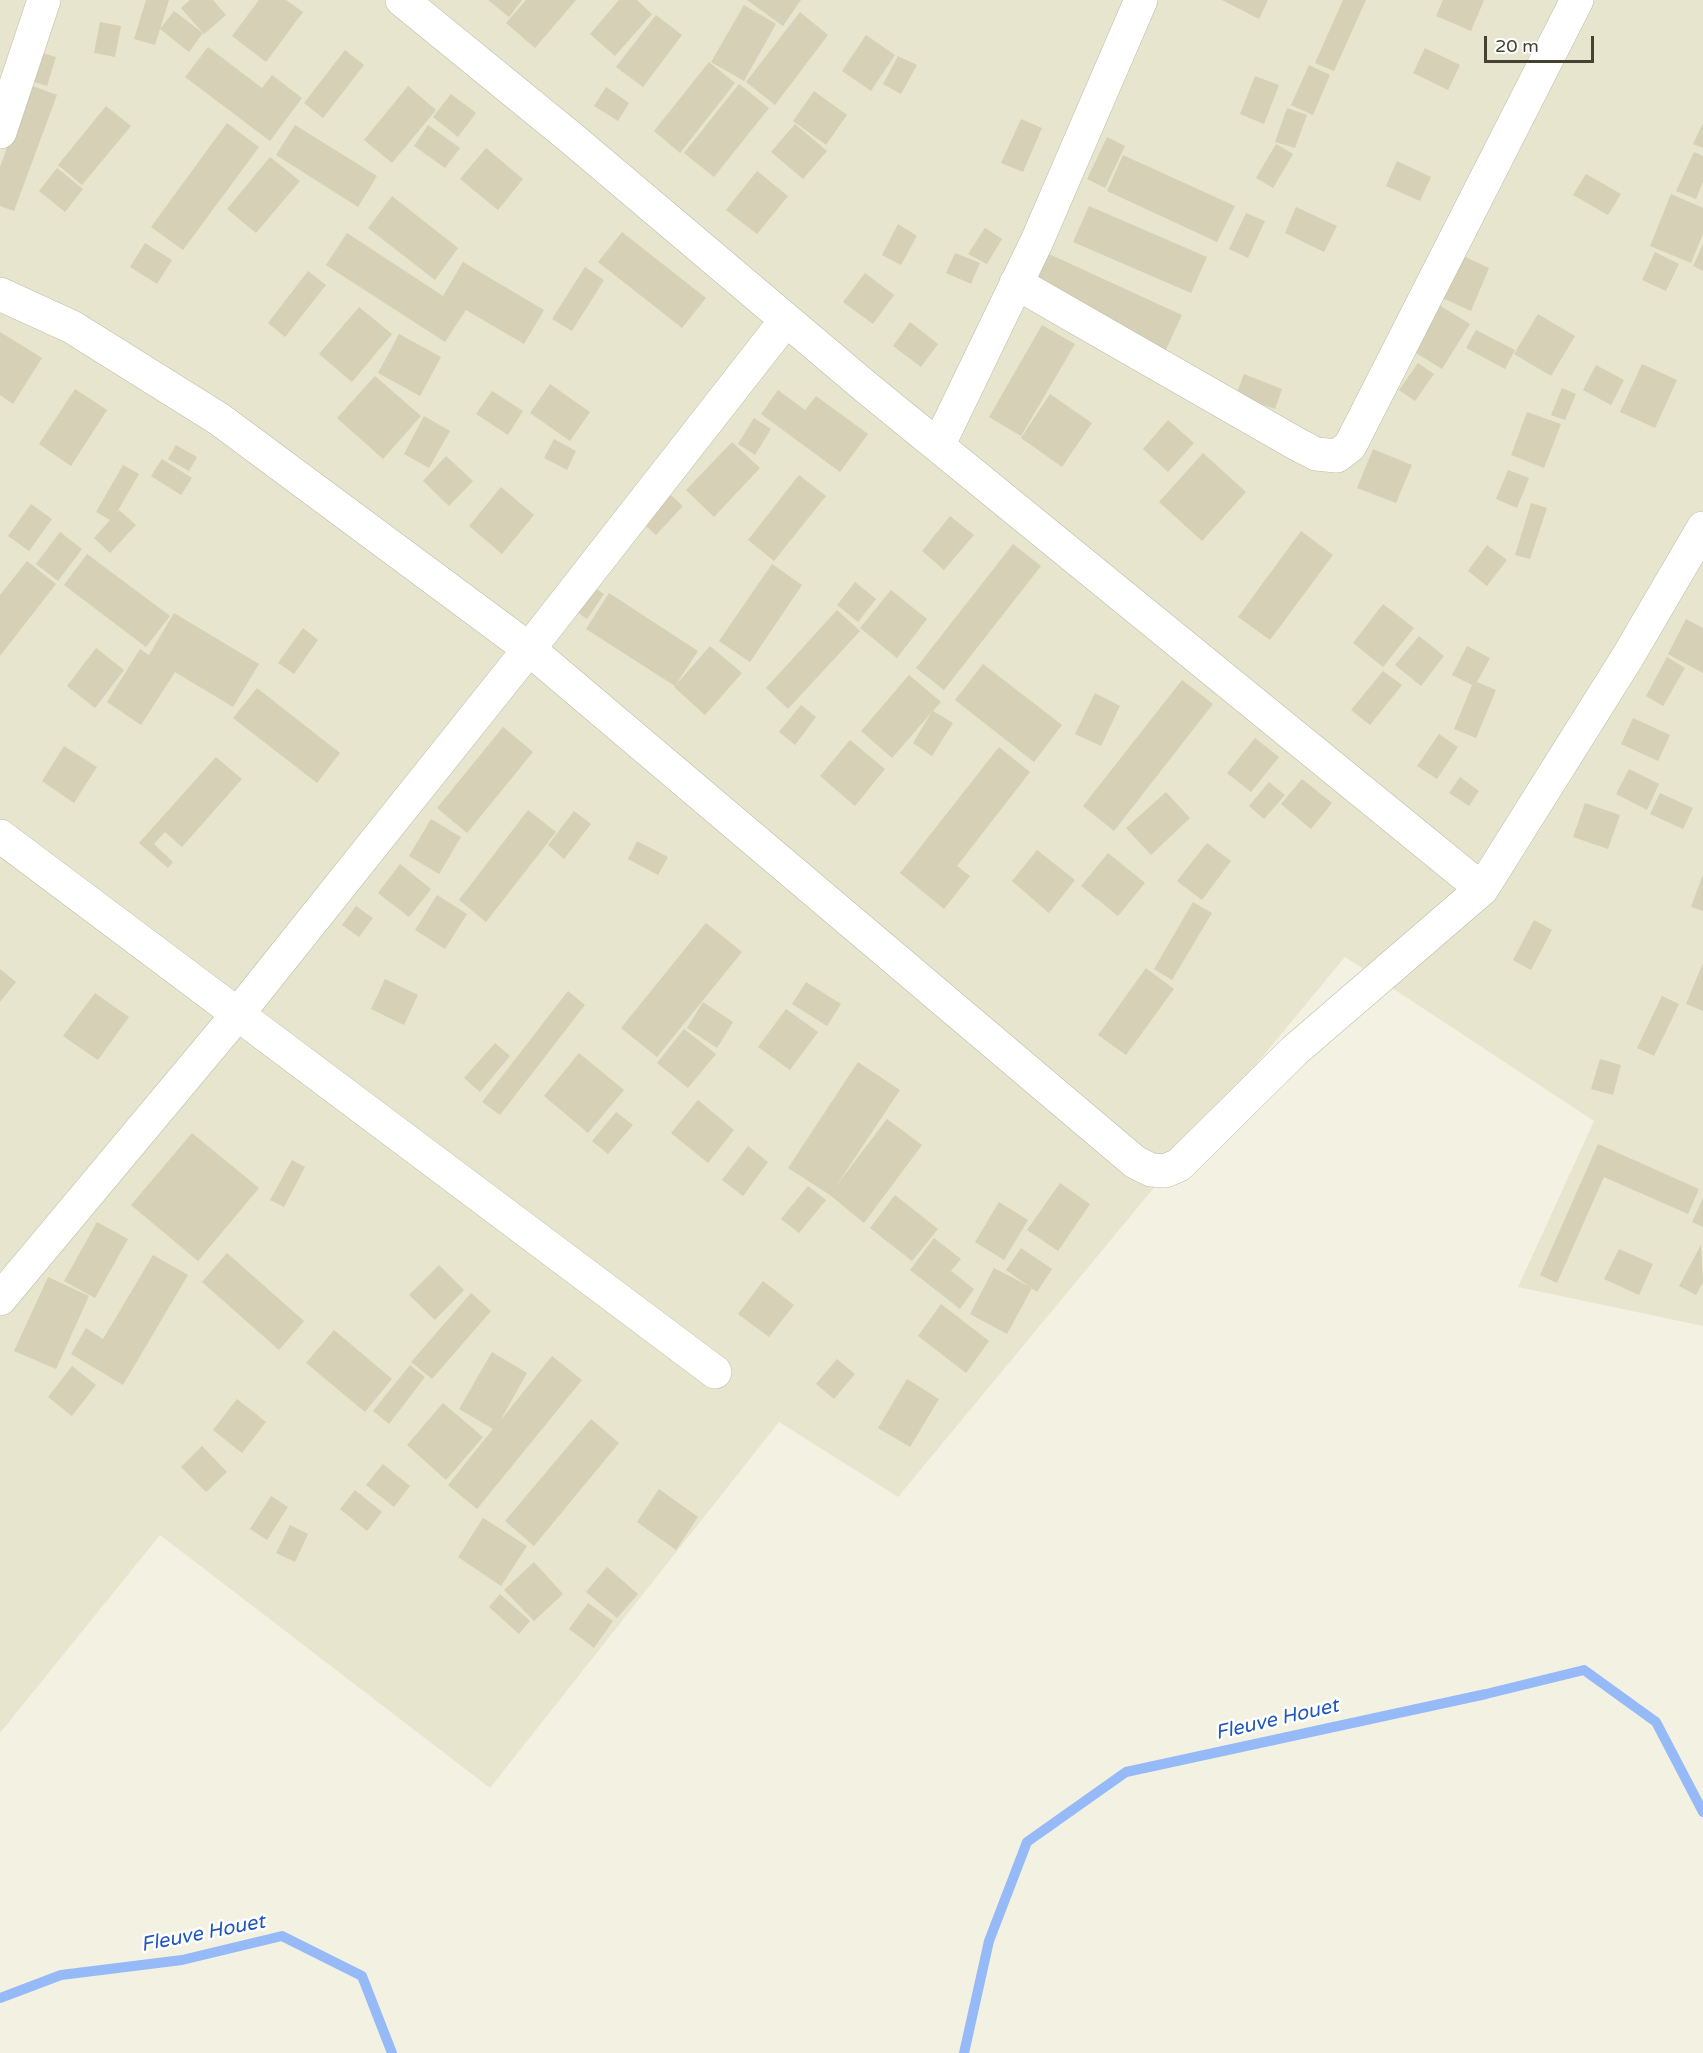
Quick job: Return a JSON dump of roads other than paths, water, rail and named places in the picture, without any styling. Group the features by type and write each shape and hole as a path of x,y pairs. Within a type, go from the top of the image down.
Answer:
{"street":[{"path":"0,132 44,0"},
{"path":"402,0 570,137 786,320 1482,889"},
{"path":"939,444 1037,241 1141,0"},
{"path":"1016,283 1316,454 1337,456 1350,446 1577,0"},
{"path":"0,294 72,327 219,419 529,649 1135,1162 1151,1170 1165,1171 1179,1165 1294,1052 1482,889 1627,658 1703,528"},
{"path":"0,1299 237,1015 529,649 786,320"},
{"path":"0,836 715,1372"}],"waterway":[{"name":"Fleuve Houet","path":"964,2053 989,1941 1027,1842 1126,1772 1486,1694 1584,1670 1656,1722 1703,1812"},
{"name":"Fleuve Houet","path":"0,1998 61,1975 182,1960 282,1936 362,1976 392,2053"}]}
